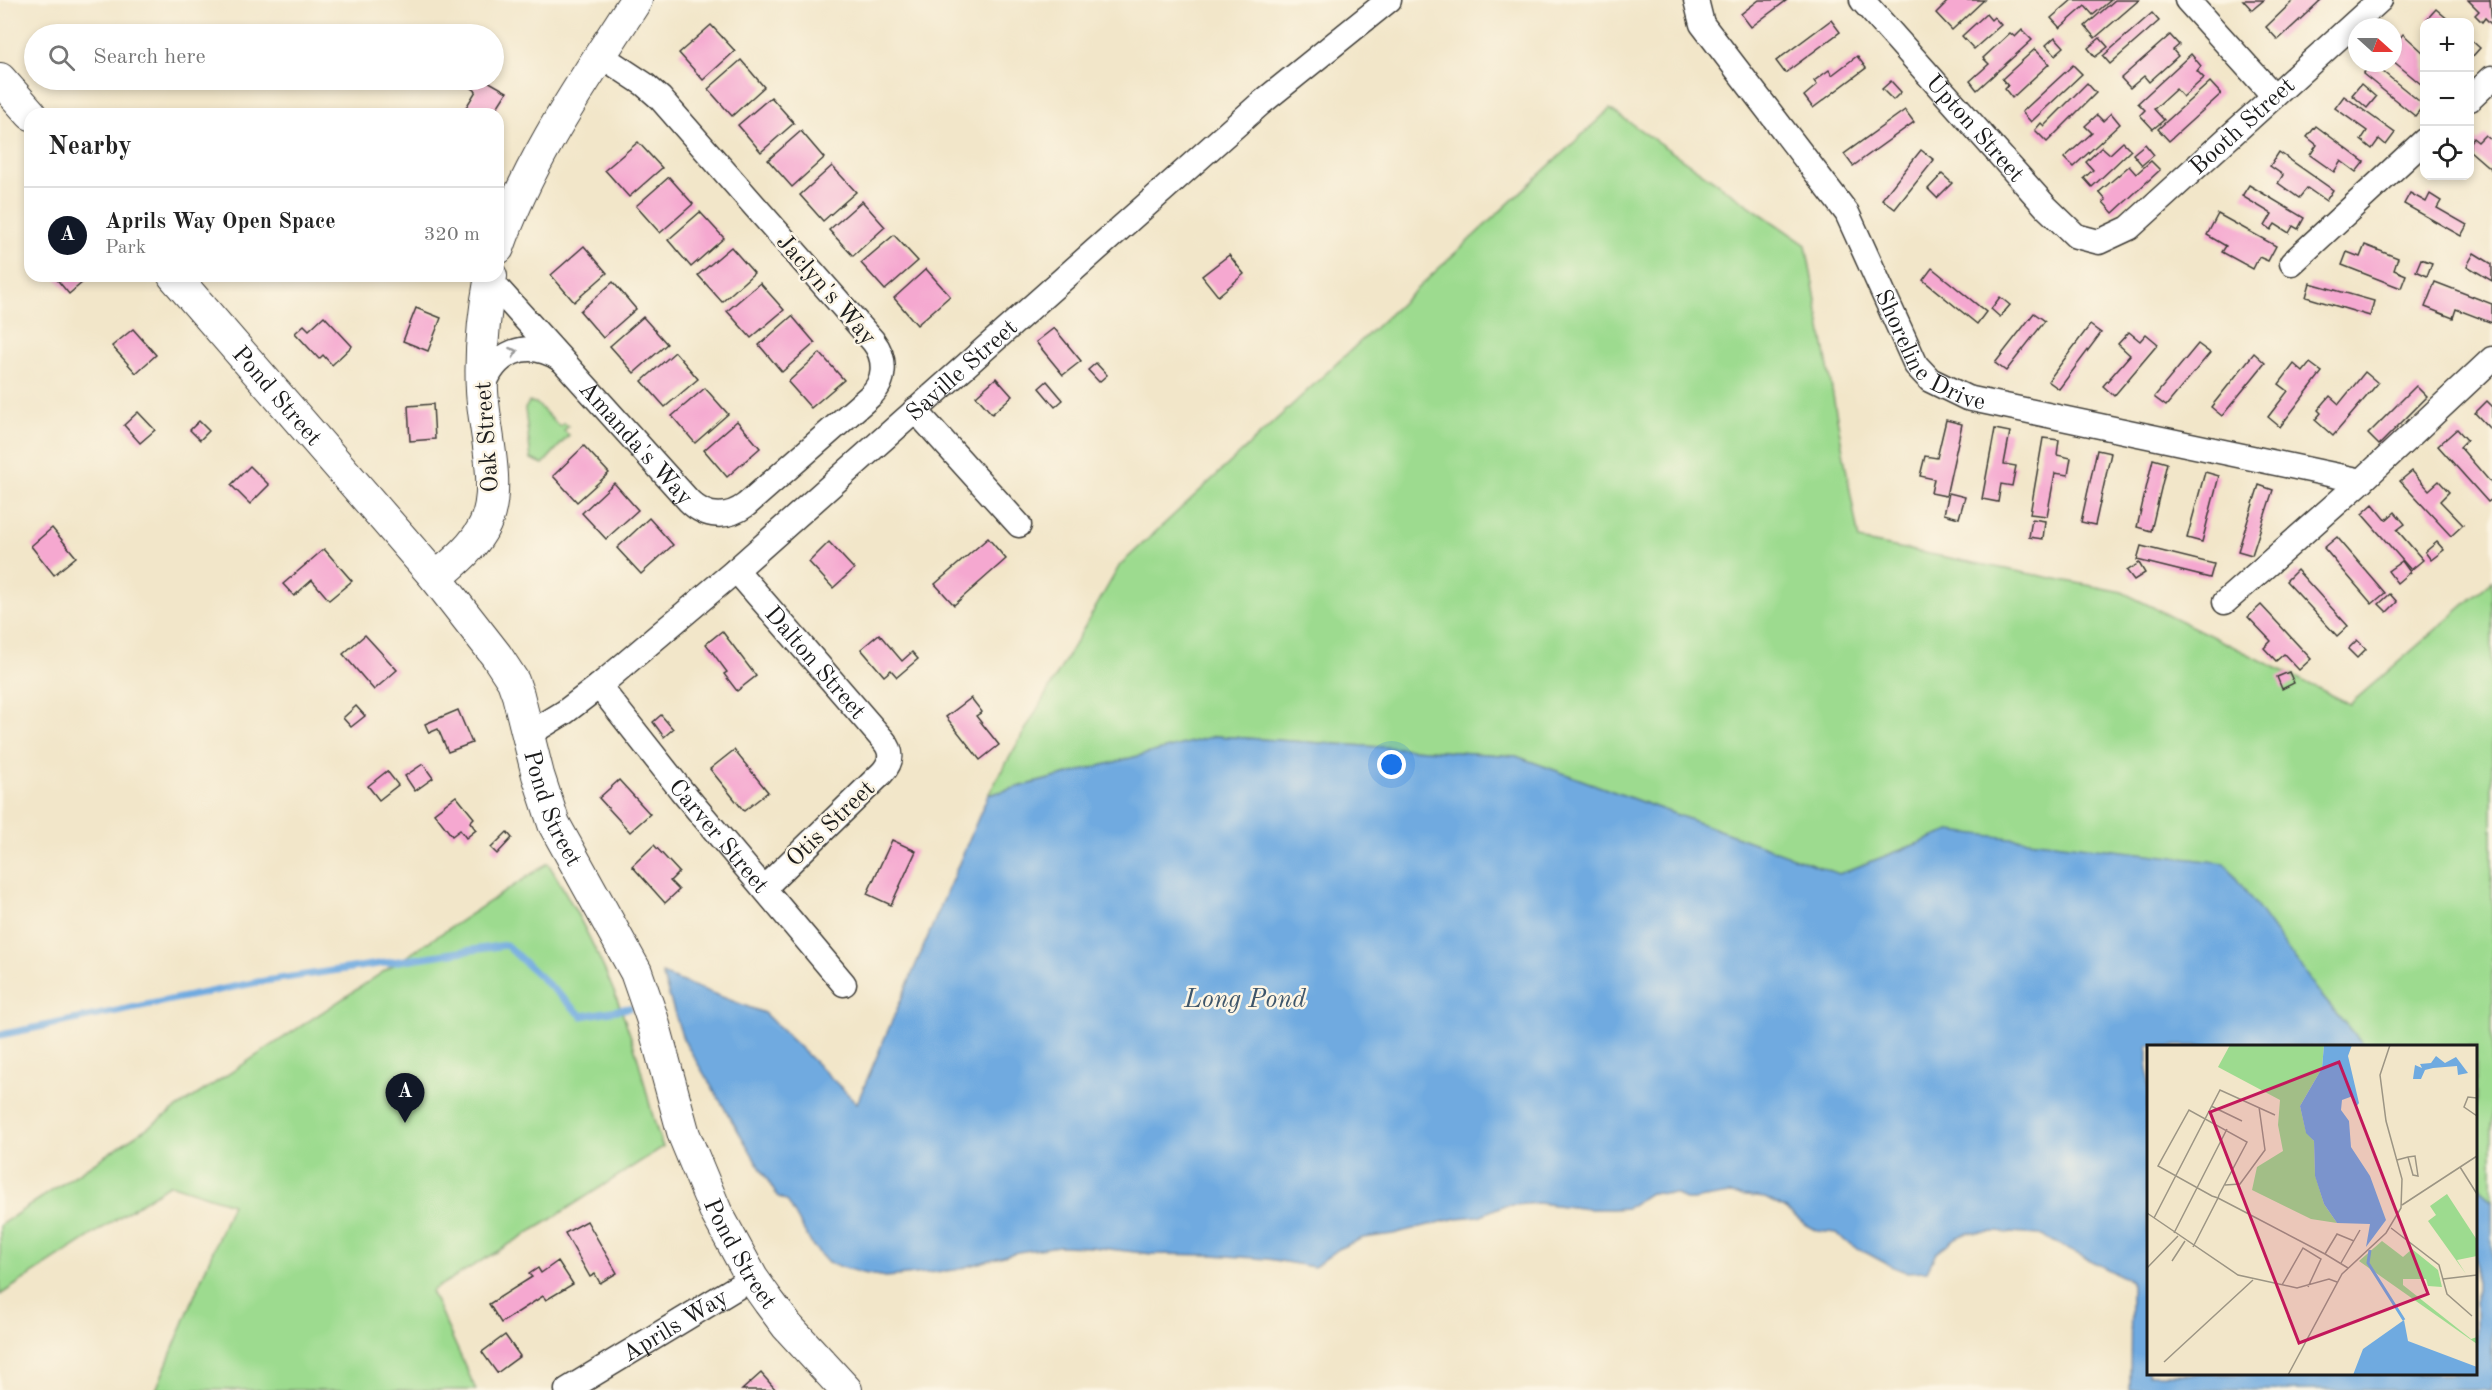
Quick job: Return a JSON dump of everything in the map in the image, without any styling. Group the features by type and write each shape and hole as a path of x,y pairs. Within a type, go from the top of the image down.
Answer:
{"street":[{"path":"504,232 538,155 636,0"},
{"name":"Saville Street","path":"529,734 565,712 599,686 736,570 1260,104 1389,0"},
{"name":"Shoreline Drive","path":"1696,0 1702,24 1847,213 1916,365 1930,380 1967,398 2362,481"},
{"name":"Upton Street","path":"1862,0 2046,207 2076,236 2099,242"},
{"path":"2187,0 2274,96"},
{"name":"Booth Street","path":"2099,242 2129,228 2380,0"},
{"name":"Jaclyn's Way","path":"600,55 644,84 668,106 873,341 881,354 882,375 873,394 746,505 732,513 717,515"},
{"path":"2474,94 2492,78"},
{"path":"0,79 26,108"},
{"path":"2292,263 2420,145"},
{"name":"Pond Street","path":"179,282 436,578 496,655 513,681 529,734 538,775 554,824 636,972 652,1018 684,1135 716,1212 752,1278 788,1326 846,1390"},
{"name":"Oak Street","path":"436,578 476,540 489,513 491,471 482,391 484,328 490,282"},
{"name":"Amanda's Way","path":"495,282 689,501 702,511 717,515"},
{"name":"Amanda's Way","path":"482,391 492,368 505,355 514,350 535,349 553,354 564,361"},
{"path":"2225,602 2362,481 2492,359"},
{"path":"915,410 1019,525"},
{"name":"Dalton Street","path":"736,570 884,741 891,755"},
{"name":"Carver Street","path":"599,686 674,781 844,984"},
{"name":"Otis Street","path":"764,888 882,773 890,762 891,755"},
{"name":"Aprils Way","path":"567,1390 752,1278"}],"green space":[{"path":"1610,109 1806,245 1859,540 2122,592 2350,704 2492,581 2492,1202 2477,1183 2477,1045 2363,1045 2321,995 1950,831 1839,874 1516,756 1215,736 988,795 1120,565"},
{"path":"529,402 536,403 560,427 564,423 568,426 564,431 569,435 543,464 531,459 525,409"},
{"path":"548,863 585,929 617,998 634,1046 663,1147 545,1223 431,1291 476,1390 156,1390 232,1204 170,1184 0,1295 0,1225"}],"water":[{"name":"Long Pond","path":"1215,736 1516,756 1839,874 1950,831 2225,863 2321,995 2363,1045 2147,1045 2147,1375 2477,1375 2477,1183 2492,1202 2492,1390 2130,1390 2131,1281 2040,1235 1968,1233 1955,1238 1936,1253 1927,1271 1906,1272 1846,1242 1837,1233 1817,1231 1786,1209 1765,1198 1729,1194 1685,1200 1675,1194 1650,1193 1627,1208 1613,1209 1588,1209 1538,1203 1502,1206 1479,1216 1457,1218 1393,1234 1363,1238 1340,1248 1314,1267 1268,1259 1152,1254 1092,1247 1059,1246 1018,1252 955,1270 886,1277 828,1263 812,1245 788,1202 777,1196 683,1039 662,974 764,1013 857,1103 988,795"}],"building":[{"path":"1759,0 1787,0 1751,27 1741,14"},
{"path":"1949,0 1984,0 1952,30 1936,13"},
{"path":"2072,0 2111,0 2093,15 2085,6 2060,28 2051,18"},
{"path":"2115,0 2139,0 2095,38 2085,26"},
{"path":"2243,0 2264,0 2252,10"},
{"path":"2294,0 2321,0 2278,40 2266,27"},
{"path":"2468,0 2490,0 2492,25 2485,18 2482,22 2475,15 2479,11"},
{"path":"2436,9 2446,18 2428,18"},
{"path":"2152,13 2159,21 2110,64 2103,56"},
{"path":"1986,14 1991,20 1994,17 2001,25 1974,49 1962,36"},
{"path":"1831,20 1840,32 1785,73 1776,61"},
{"path":"711,25 735,51 703,80 679,53"},
{"path":"2022,30 2032,40 1977,90 1970,81 1989,64 1983,58 2010,33 2015,37"},
{"path":"2170,35 2179,45 2173,50 2178,56 2149,82 2144,76 2130,88 2121,78"},
{"path":"2402,35 2420,49 2420,83 2402,68"},
{"path":"2055,37 2064,47 2055,55 2046,45"},
{"path":"2100,38 2108,47 2095,57 2088,48"},
{"path":"2474,43 2480,48 2474,55"},
{"path":"2035,49 2049,64 2012,98 2005,89 2008,86 2002,79"},
{"path":"2191,54 2201,66 2197,71 2204,78 2183,97 2176,89 2154,109 2164,120 2153,129 2140,115 2145,110 2138,103"},
{"path":"1857,56 1866,68 1813,108 1804,96 1817,85 1814,81 1829,70 1832,75"},
{"path":"741,60 764,87 732,116 708,89"},
{"path":"2073,65 2082,74 2031,122 2022,112"},
{"path":"2365,72 2383,72 2420,102 2420,110 2415,116 2363,74"},
{"path":"1891,81 1901,92 1893,100 1882,89"},
{"path":"2210,82 2221,94 2169,141 2158,129"},
{"path":"2087,83 2096,93 2047,142 2035,130 2041,123 2044,126"},
{"path":"2361,84 2376,97 2367,108 2352,95"},
{"path":"504,90 507,92 497,108 466,108 476,91"},
{"path":"2344,96 2395,133 2386,145 2379,139 2372,149 2361,140 2367,131 2335,108"},
{"path":"771,97 794,123 761,152 738,125"},
{"path":"1905,110 1914,122 1853,166 1844,154"},
{"path":"2111,113 2120,124 2073,167 2064,158 2092,133 2085,126 2097,115 2103,121"},
{"path":"2316,126 2364,162 2356,172 2341,161 2334,172 2310,155 2317,145 2307,137"},
{"path":"801,131 824,158 792,187 768,160"},
{"path":"2485,135 2492,141 2492,170 2474,154 2474,139 2478,142"},
{"path":"638,142 662,168 629,197 605,170"},
{"path":"2123,142 2131,150 2092,187 2084,178 2093,170 2086,162 2102,147 2110,154"},
{"path":"2145,144 2154,155 2142,165 2133,154"},
{"path":"1921,150 1934,160 1895,209 1882,199"},
{"path":"2279,152 2333,190 2326,201 2307,188 2299,198 2278,183 2283,175 2270,166"},
{"path":"2151,161 2160,170 2113,213 2103,202 2106,200 2099,192 2129,166 2136,174"},
{"path":"832,166 856,192 823,221 800,195"},
{"path":"1942,174 1952,183 1937,198 1928,189"},
{"path":"669,177 693,204 660,233 636,206"},
{"path":"2249,185 2304,218 2298,229 2293,226 2289,233 2275,224 2271,230 2265,226 2272,214 2242,196"},
{"path":"2410,193 2426,202 2430,194 2441,201 2437,208 2467,225 2461,236 2404,204"},
{"path":"862,201 885,227 853,256 829,230"},
{"path":"700,212 724,238 691,267 668,240"},
{"path":"2218,214 2276,246 2268,261 2259,257 2253,269 2222,252 2226,246 2207,235"},
{"path":"894,235 918,261 885,290 861,263"},
{"path":"2365,245 2398,258 2394,270 2406,275 2401,288 2342,265 2347,252 2360,257"},
{"path":"584,246 607,273 574,302 551,275"},
{"path":"731,247 754,273 722,302 698,275"},
{"path":"2474,253 2492,264 2492,281 2467,266"},
{"path":"1229,255 1244,274 1218,296 1202,276"},
{"path":"2421,259 2432,263 2427,276 2416,271"},
{"path":"1932,268 1986,312 1977,324 1923,280"},
{"path":"926,269 950,296 917,325 894,298"},
{"path":"59,282 83,282 69,294"},
{"path":"613,282 636,309 603,338 580,311"},
{"path":"2435,282 2492,304 2492,323 2456,309 2453,318 2425,307"},
{"path":"760,283 784,310 751,338 727,311"},
{"path":"2310,283 2374,301 2370,316 2306,297"},
{"path":"2000,297 2010,305 2000,317 1991,309"},
{"path":"416,308 441,318 428,351 403,341"},
{"path":"2034,313 2045,321 2006,371 1995,363"},
{"path":"324,316 352,346 332,365 323,355 319,359 295,333 304,325 309,330"},
{"path":"792,316 815,343 782,372 759,345"},
{"path":"643,317 667,344 634,373 610,346"},
{"path":"2090,325 2101,333 2059,389 2048,381"},
{"path":"1054,328 1081,361 1063,375 1036,342"},
{"path":"133,329 156,355 136,373 112,346"},
{"path":"2129,332 2140,341 2146,334 2158,344 2114,396 2103,386 2130,355 2118,344"},
{"path":"2198,344 2210,353 2166,406 2154,397"},
{"path":"675,352 698,379 665,407 642,381"},
{"path":"820,353 844,380 811,408 788,382"},
{"path":"2254,353 2265,363 2222,416 2211,407"},
{"path":"1096,363 1107,375 1099,382 1088,370"},
{"path":"2310,363 2322,372 2280,427 2268,417 2288,391 2279,384 2294,364 2303,372"},
{"path":"2365,372 2378,383 2333,436 2315,420 2321,413 2318,410 2330,396 2339,404"},
{"path":"996,378 1012,396 992,414 976,396"},
{"path":"1047,381 1063,400 1055,407 1039,388"},
{"path":"2416,386 2427,397 2379,445 2368,434"},
{"path":"705,388 728,414 695,443 672,416"},
{"path":"2487,401 2492,406 2492,431 2475,413"},
{"path":"433,404 435,439 410,441 408,406"},
{"path":"138,412 155,430 140,443 124,425"},
{"path":"1946,420 1962,424 1946,496 1931,493 1934,479 1920,476 1925,456 1937,458"},
{"path":"199,421 209,431 200,440 190,430"},
{"path":"737,421 760,448 727,477 704,450"},
{"path":"1995,429 2010,432 2004,464 2016,466 2012,486 2001,484 1998,502 1982,499"},
{"path":"2457,429 2467,440 2460,447 2492,484 2492,499 2488,502 2438,446"},
{"path":"2043,438 2059,440 2057,455 2071,458 2068,475 2055,473 2047,516 2030,514"},
{"path":"584,446 609,473 577,502 553,476"},
{"path":"2097,450 2111,453 2095,525 2081,522"},
{"path":"2153,459 2167,463 2151,531 2137,527"},
{"path":"250,466 269,485 250,504 231,485"},
{"path":"2412,471 2429,490 2439,481 2449,492 2440,501 2463,525 2451,536 2400,481"},
{"path":"2205,472 2219,476 2202,542 2187,538"},
{"path":"614,483 638,510 606,539 582,513"},
{"path":"2259,485 2273,490 2252,555 2238,551"},
{"path":"1949,493 1965,497 1959,518 1944,514"},
{"path":"2373,504 2386,520 2395,512 2405,524 2397,530 2423,560 2411,570 2362,514"},
{"path":"649,518 673,545 641,574 617,548"},
{"path":"2032,519 2045,521 2043,539 2029,537"},
{"path":"52,528 76,557 54,575 31,546"},
{"path":"2337,537 2385,593 2372,604 2324,548"},
{"path":"988,538 1006,559 954,605 935,584"},
{"path":"829,542 854,569 833,588 809,562"},
{"path":"2437,542 2444,550 2431,560 2425,552"},
{"path":"2141,546 2214,564 2210,578 2137,560"},
{"path":"324,549 352,581 329,600 312,580 294,596 283,584"},
{"path":"2402,561 2410,572 2397,583 2388,571"},
{"path":"2139,563 2145,573 2134,580 2127,571"},
{"path":"2297,570 2348,626 2337,636 2286,581"},
{"path":"2390,594 2397,602 2387,612 2379,604"},
{"path":"2261,605 2311,659 2299,670 2284,654 2276,661 2264,648 2271,641 2248,617"},
{"path":"722,631 756,676 737,691 724,674 727,672 706,644"},
{"path":"879,634 902,661 912,652 918,659 897,677 891,670 884,676 861,649"},
{"path":"365,635 397,670 374,690 343,654"},
{"path":"2357,640 2366,649 2357,658 2348,649"},
{"path":"2289,672 2294,683 2282,689 2277,677"},
{"path":"971,698 982,712 976,716 999,745 980,760 946,717"},
{"path":"356,706 365,716 351,727 343,718"},
{"path":"458,710 472,743 448,752 438,729 429,733 425,724"},
{"path":"661,715 673,729 664,737 653,722"},
{"path":"734,750 768,792 744,811 710,769"},
{"path":"423,764 433,778 415,791 405,776"},
{"path":"387,771 398,785 379,800 368,786"},
{"path":"619,780 650,814 630,832 599,798"},
{"path":"456,796 474,818 470,822 476,830 466,838 460,830 452,836 434,813"},
{"path":"507,832 512,838 497,854 491,848"},
{"path":"892,840 916,851 891,905 867,894"},
{"path":"654,845 679,872 670,881 679,890 665,903 632,866"},
{"path":"587,1221 617,1273 600,1283 595,1274 590,1277 565,1233"},
{"path":"558,1261 573,1284 546,1300 543,1296 501,1323 489,1304 532,1277 529,1274 538,1268 541,1273"},
{"path":"505,1335 520,1356 497,1373 482,1352"},
{"path":"761,1373 776,1390 742,1390"}],"waterway":[{"path":"0,1035 258,982 506,945 582,1016 629,1008"}],"place":[{"name":"Aprils Way Open Space","path":"405,1123"}]}
